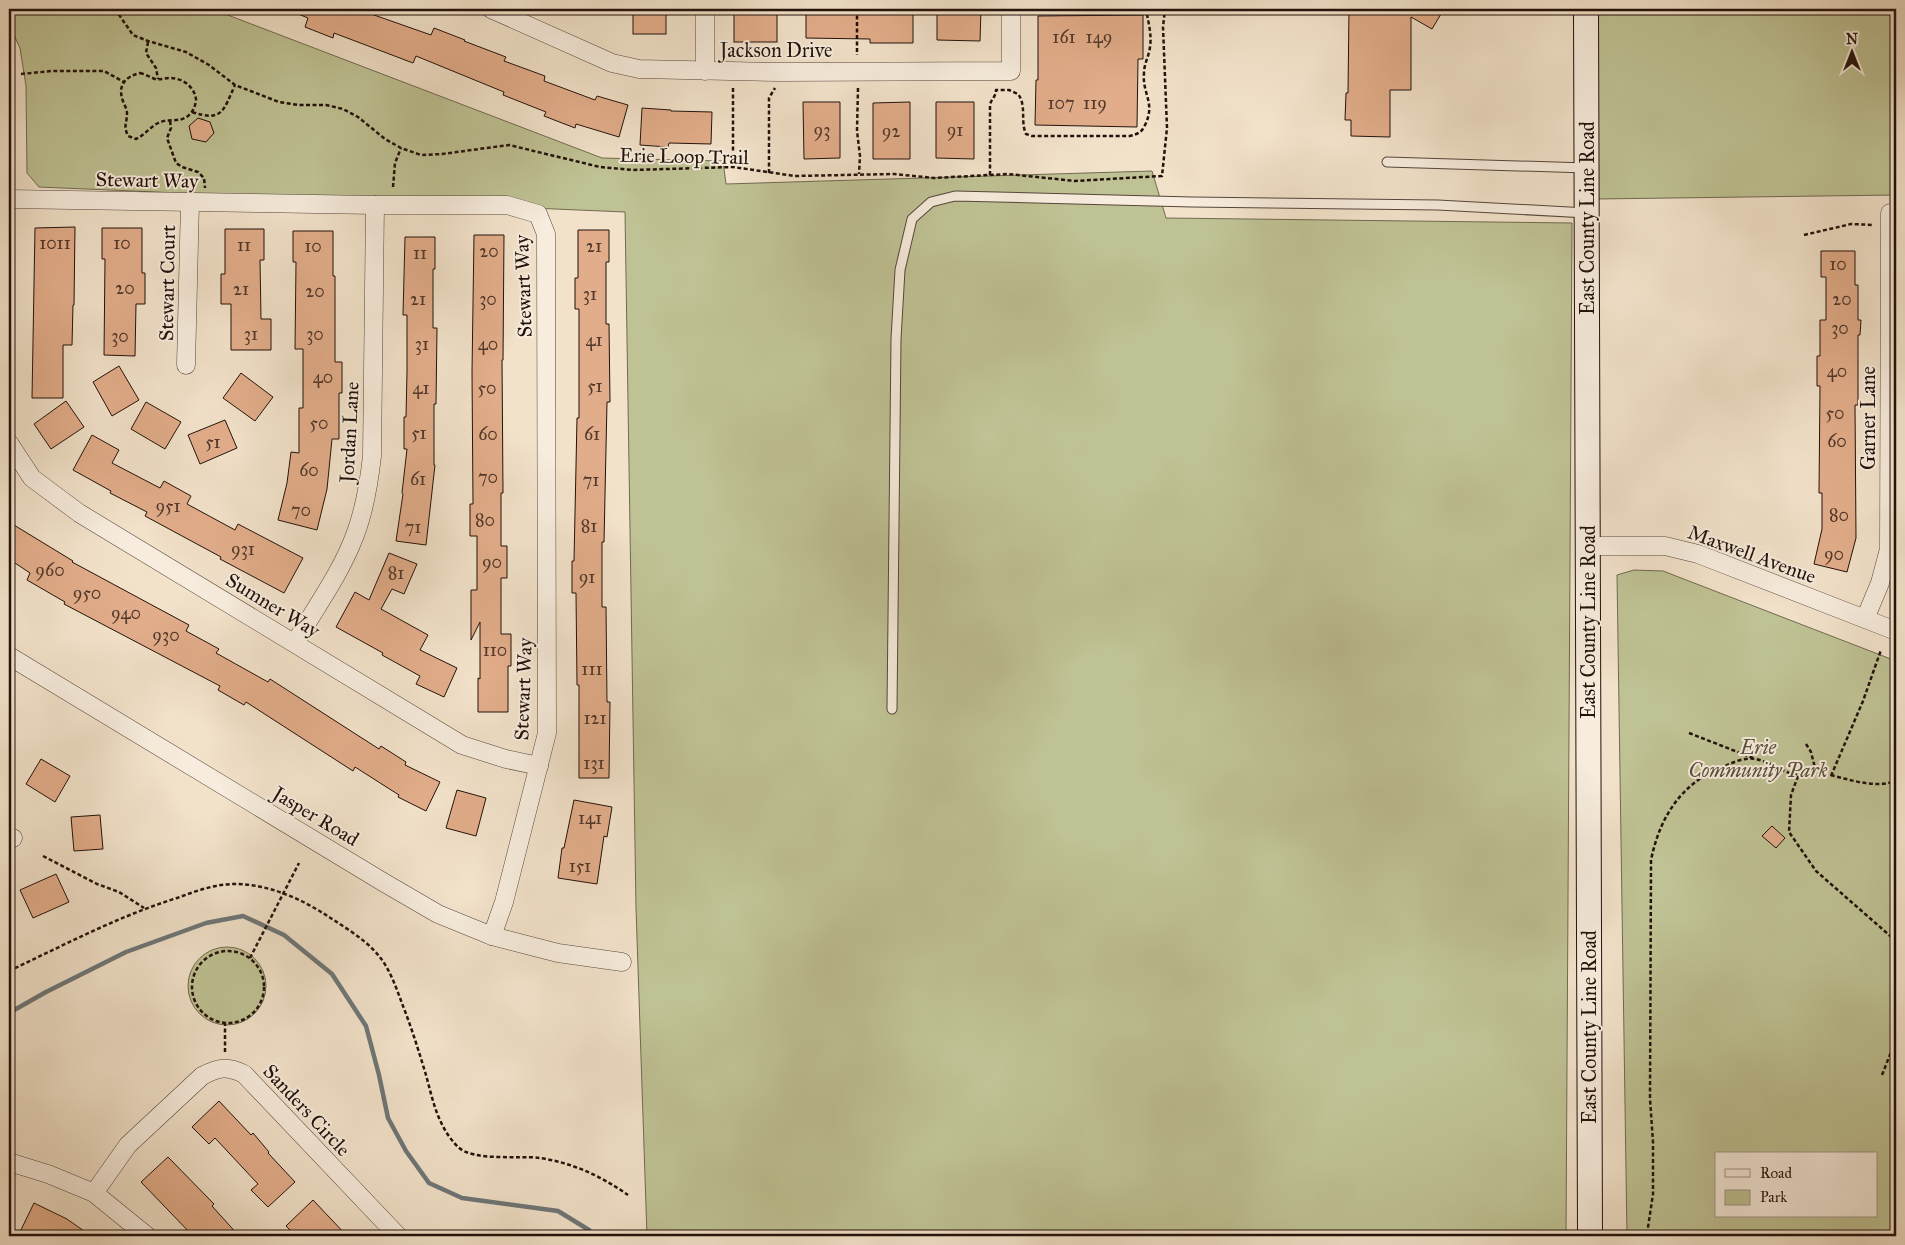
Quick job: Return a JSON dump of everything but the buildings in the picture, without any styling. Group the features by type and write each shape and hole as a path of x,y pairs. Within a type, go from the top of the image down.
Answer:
{"main road":[{"name":"East County Line Road","path":"1586,9 1590,1236"}],"street":[{"path":"705,9 705,71"},
{"name":"Jackson Drive","path":"502,11 612,63 639,69 705,71 1010,71 1011,9"},
{"name":"Stewart Way","path":"9,199 375,206 507,206 538,214 546,234 547,732 539,766"},
{"name":"Stewart Court","path":"186,365 190,202"},
{"name":"Jordan Lane","path":"294,642 337,572 355,536 367,494 372,456 375,206"},
{"name":"Garner Lane","path":"1865,619 1880,583 1889,549 1890,213"},
{"name":"Sumner Way","path":"9,443 32,478 79,513 462,745 506,759 539,766"},
{"name":"Maxwell Avenue","path":"1588,546 1665,546 1698,554 1896,632"},
{"name":"Jasper Road","path":"9,656 438,914 492,936 558,953 622,962"},
{"path":"492,936 504,902 539,766"},
{"path":"94,1193 128,1145 202,1076 214,1070 224,1068"},
{"name":"Sanders Circle","path":"224,1068 234,1069 244,1074 398,1236"},
{"path":"9,1162 48,1174 94,1193 147,1236"}],"lane":[{"path":"1387,162 1587,168"},
{"path":"892,709 896,339 900,270 912,219 931,202 955,196 1192,202 1438,205 1587,213"}],"path":[{"name":"Erie Loop Trail","path":"115,9 133,34 148,42 186,52 209,65 236,85 279,102 298,105 326,105 343,109 358,117 385,140 420,155 435,155 508,145 600,167 633,170 733,167 769,174 795,176 894,174 934,178 1008,174 1075,181 1162,176 1167,128 1163,26 1165,9"},
{"path":"857,9 858,59"},
{"path":"990,174 990,105 995,97 996,90 1009,90 1018,94 1023,105 1024,129 1026,134 1032,136 1130,136 1138,134 1144,128 1150,107 1144,79 1151,37 1146,9"},
{"path":"148,42 146,53 156,68 158,79"},
{"path":"21,74 52,71 104,71 124,82"},
{"path":"140,73 158,79 173,78 189,85 194,90 196,100 192,112 189,116 180,120 157,124 150,131 136,139 128,136 124,126 127,112 121,93 124,82 133,75 140,73"},
{"path":"858,84 857,131 860,156 859,174"},
{"path":"192,112 213,116 219,114 224,109 236,85"},
{"path":"733,88 733,167"},
{"path":"769,174 769,98 775,88"},
{"path":"170,121 171,128 167,138 176,163 198,172 204,178 206,189"},
{"path":"393,187 395,163 400,148"},
{"path":"1804,235 1851,224 1876,225"},
{"path":"1831,776 1881,650"},
{"path":"1689,732 1798,776 1807,777 1816,772 1864,783 1887,784 1896,781"},
{"path":"1806,744 1811,752 1816,772"},
{"path":"1647,1234 1653,1194 1653,1142 1650,1099 1651,860 1655,839 1663,820 1674,803 1697,780 1732,763 1754,758"},
{"path":"1798,776 1791,795 1789,832 1816,871 1896,941"},
{"path":"43,856 97,884 119,892 144,908"},
{"path":"250,958 299,863"},
{"path":"9,972 144,908 207,888 235,884 259,886 283,894 318,910 359,938 380,957 404,1009 436,1113 447,1133 460,1148 477,1154 496,1157 540,1158 566,1164 605,1179 628,1195"},
{"path":"226,951 239,952 250,958 258,966 263,977 262,1000 248,1018 237,1023 225,1023 214,1021 204,1015 196,1005 192,994 192,981 196,970 204,960 214,954 226,951"},
{"path":"224,1068 225,1023"},
{"path":"1882,1075 1891,1052 1896,1046"},
{"path":"1638,1234 1662,1232 1690,1236"}],"green space":[{"path":"9,9 212,9 602,158 723,161 726,184 1152,171 1166,218 1572,223 1566,1236 647,1236 636,908 625,212 39,187 27,173 26,86 20,48 9,24"},
{"path":"1591,9 1896,9 1896,195 1596,199"},
{"name":"Erie Community Park","path":"1634,570 1663,571 1896,661 1896,1236 1627,1236 1617,575"},
{"path":"219,947 235,947 249,953 260,964 266,978 266,994 260,1008 249,1019 235,1025 219,1025 205,1019 194,1008 188,994 188,978 194,964 205,953"}],"waterway":[{"path":"9,1013 46,992 126,952 206,923 243,916 284,935 332,974 366,1026 388,1118 406,1151 429,1183 462,1198 558,1211 589,1230 595,1236"}]}
